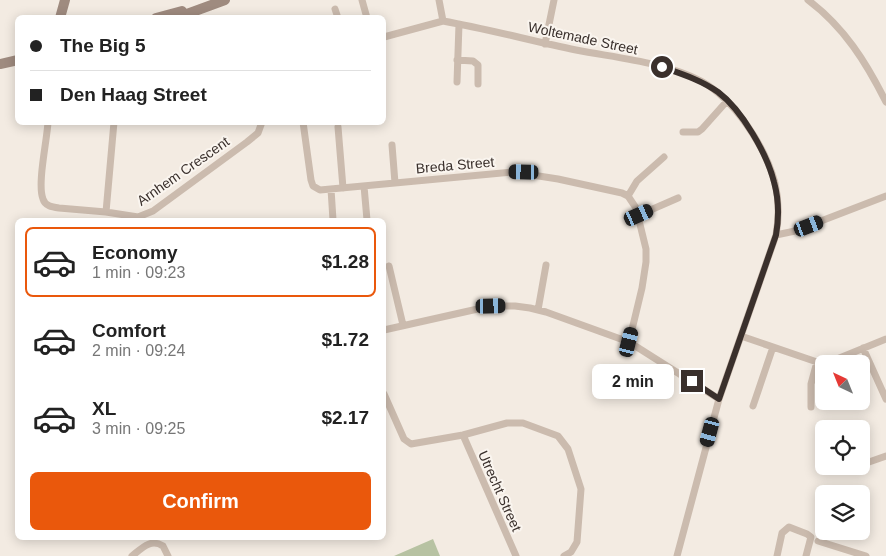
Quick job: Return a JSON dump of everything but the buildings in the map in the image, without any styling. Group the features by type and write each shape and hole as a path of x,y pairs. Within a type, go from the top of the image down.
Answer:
{"main road":[{"path":"184,15 225,0"},
{"path":"60,15 65,3"},
{"path":"170,15 201,8"},
{"path":"0,64 15,60"}],"street":[{"path":"362,0 366,15"},
{"path":"386,36 443,21 439,0"},
{"path":"545,44 554,0"},
{"path":"808,0 830,18 853,44 886,102"},
{"path":"335,9 337,15"},
{"name":"Woltemade Street","path":"443,21 545,44 648,64 678,72 702,82 719,93 746,124 769,166 775,183 778,206 776,235 719,399 677,556"},
{"path":"457,82 459,24"},
{"path":"457,60 473,62 478,65 478,84"},
{"path":"683,132 698,132 727,101"},
{"name":"Arnhem Crescent","path":"48,125 40,182 43,199 46,204 51,207 138,217 153,211 253,137 261,130 262,125"},
{"path":"106,212 114,125"},
{"name":"Breda Street","path":"303,125 312,183 317,189 524,172 614,190 628,196"},
{"path":"338,127 343,188"},
{"path":"392,145 395,183"},
{"path":"629,342 642,288 646,249 639,215 628,196 637,181 664,157"},
{"path":"364,186 367,218"},
{"path":"331,189 333,218"},
{"path":"776,235 795,231 886,196"},
{"path":"639,215 678,198"},
{"path":"538,310 546,265"},
{"path":"389,266 403,325"},
{"path":"386,329 491,306 515,306 538,310 629,342 719,399"},
{"path":"741,336 815,361"},
{"path":"845,355 886,339"},
{"path":"753,406 773,347"},
{"path":"864,348 886,399"},
{"path":"811,407 811,384 815,369"},
{"path":"386,398 404,439 407,443 414,445 507,423 522,424 548,432 562,440 568,449 579,480 581,499 578,542 571,552 564,556"},
{"name":"Utrecht Street","path":"462,435 516,556"},
{"path":"870,462 886,456"},
{"path":"777,556 782,533 788,527 808,534 811,537 806,556"},
{"path":"818,541 848,553 866,556"},
{"path":"132,556 153,542 163,546 168,556"}],"green space":[{"path":"433,539 440,556 394,556"}],"route":[{"path":"662,67 702,82 719,93 730,104 756,141 769,166 775,183 778,206 776,235 719,399 692,381"}]}
